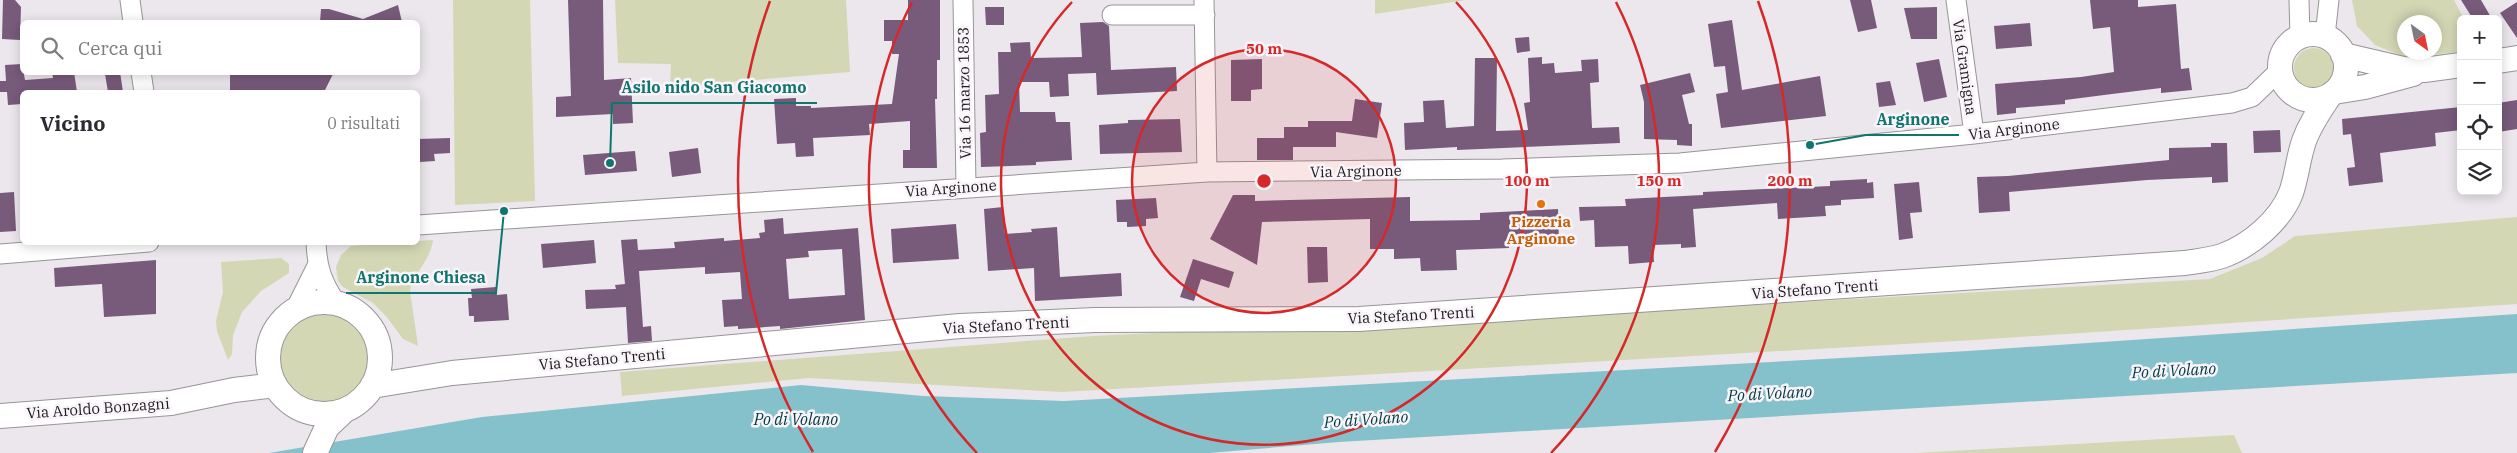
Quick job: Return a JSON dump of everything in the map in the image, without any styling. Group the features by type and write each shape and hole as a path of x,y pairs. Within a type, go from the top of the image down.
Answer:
{"main road":[{"path":"2280,70 2283,54 2292,41 2300,36 2316,34 2325,36 2338,46 2343,55 2380,65 2424,70"},
{"name":"Via Stefano Trenti","path":"372,386 452,373 960,326 1056,322 1359,319 2185,263 2222,256 2236,249 2266,228 2290,194 2303,143 2316,115 2343,79 2346,70 2343,55"},
{"path":"2502,60 2517,58"},
{"path":"2296,94 2312,100 2394,80 2424,70 2457,66"},
{"name":"Via Stefano Trenti","path":"2280,70 2287,87 2296,94 2303,143"},
{"path":"315,303 336,303 359,314 370,325 377,339 380,356 379,368 372,386 364,398 345,410 327,428 314,453 294,406 275,385 268,361 269,345 275,331 295,310 315,303"},
{"name":"Via Stefano Trenti","path":"380,356 404,366 452,373"},
{"name":"Via Aroldo Bonzagni","path":"196,399 268,361"},
{"name":"Via Aroldo Bonzagni","path":"0,416 172,403 234,390 275,385"},
{"path":"294,406 320,414 345,410"}],"street":[{"path":"130,0 133,20"},
{"name":"Via 16 marzo 1853","path":"963,0 966,187"},
{"name":"Via Gramigna","path":"1956,0 1974,134"},
{"path":"2299,0 2300,36"},
{"path":"2325,36 2329,0"},
{"path":"1112,15 1205,7 1207,172"},
{"name":"Via Arginone","path":"420,224 1207,172 1502,169 1644,165 1721,160 1974,134 2238,102 2252,97 2280,70"},
{"path":"141,75 144,90"},
{"path":"0,254 112,245"},
{"path":"316,245 317,266 326,288 336,303"},
{"path":"295,310 317,266"}],"green space":[{"path":"453,0 530,0 535,201 455,205"},
{"path":"615,0 846,0 850,72 670,87 671,64 618,63"},
{"path":"1375,0 1466,0 1375,14"},
{"path":"2352,0 2454,0 2462,15 2457,15 2457,52 2442,54 2442,15 2397,15 2397,54 2375,45 2357,26"},
{"path":"2318,48 2325,51 2331,57 2334,68 2333,76 2325,85 2318,88 2310,88 2303,85 2295,76 2294,64 2297,57 2306,49"},
{"path":"2517,217 2517,304 1974,340 1062,392 809,378 622,396 620,372 1093,336 1712,307 2210,279 2262,258 2295,236"},
{"path":"433,240 429,255 414,279 410,291 418,346 403,339 386,316 373,303 343,287 338,281 336,267 341,255 351,246 420,245 420,241"},
{"path":"281,258 289,264 289,273 261,291 242,312 233,335 232,354 228,360 217,331 216,321 223,292 221,262"},
{"path":"324,314 341,318 355,327 364,341 368,358 364,375 355,389 341,398 324,402 307,398 293,389 284,375 280,358 284,341 293,327 307,318"},
{"path":"2234,435 2242,453 1916,453"}],"water":[{"name":"Po di Volano","path":"2517,314 2517,373 1339,442 1209,453 269,453 482,417 801,385 923,396 1064,401 1968,351"}],"building":[{"path":"3,0 15,0 21,7 20,40 2,39"},
{"path":"568,0 603,0 604,80 631,78 633,123 613,124 613,114 556,117 556,97 571,96"},
{"path":"908,0 940,0 940,60 937,60 937,99 935,99 937,168 903,168 903,150 910,150 910,121 869,124 870,135 813,138 814,156 796,157 795,143 777,144 774,99 796,98 796,106 811,106 811,108 892,104 899,54 892,54 892,41 884,41 884,20 908,20"},
{"path":"1850,0 1871,0 1877,28 1858,32"},
{"path":"2090,0 2138,0 2138,7 2176,4 2181,69 2189,68 2192,90 2161,93 2161,88 2065,100 2065,104 2016,108 2016,113 1997,115 1995,84 2081,77 2114,72 2110,27 2093,29"},
{"path":"2461,0 2481,0 2490,15 2470,15"},
{"path":"2517,2 2517,38 2502,15 2500,13"},
{"path":"398,5 402,20 320,20 321,9 329,9 363,19"},
{"path":"985,7 1004,7 1004,25 986,25"},
{"path":"1937,7 1937,39 1911,39 1904,8"},
{"path":"1732,20 1742,90 1820,76 1826,116 1721,128 1716,94 1728,92 1725,66 1714,67 1708,24"},
{"path":"1103,22 1109,26 1111,70 1176,67 1177,91 1097,95 1096,73 1068,74 1069,96 1050,97 1049,82 1019,82 1020,112 1055,112 1056,122 1070,122 1072,160 1036,162 1036,165 981,167 980,133 986,132 985,95 999,94 998,52 1011,52 1010,43 1030,42 1031,58 1082,57 1080,23"},
{"path":"2030,23 2032,46 1996,49 1994,26"},
{"path":"1529,37 1530,51 1517,53 1515,38"},
{"path":"1542,57 1542,64 1554,63 1555,73 1582,71 1581,60 1598,59 1599,82 1590,83 1592,128 1619,127 1620,143 1457,150 1457,147 1405,150 1404,123 1424,122 1423,101 1444,100 1446,128 1474,126 1475,58 1497,58 1496,131 1528,130 1524,103 1530,102 1528,58"},
{"path":"1262,59 1262,89 1251,90 1251,101 1231,101 1231,60"},
{"path":"1939,59 1947,97 1924,102 1916,63"},
{"path":"20,64 20,75 24,75 25,80 53,78 52,75 74,75 77,90 20,90 20,104 8,105 7,92 0,92 0,81 6,81 5,65"},
{"path":"1690,73 1695,92 1682,95 1689,124 1692,124 1692,146 1677,145 1677,140 1644,139 1644,102 1640,85"},
{"path":"105,75 120,75 123,90 108,90"},
{"path":"230,75 332,75 325,90 230,90"},
{"path":"1890,81 1896,105 1879,107 1876,83"},
{"path":"1355,99 1382,103 1377,138 1336,132 1336,147 1293,147 1293,160 1257,160 1257,138 1284,138 1284,127 1308,127 1308,121 1352,121"},
{"path":"2517,100 2517,129 2502,131 2502,102"},
{"path":"2457,107 2457,130 2435,133 2436,146 2380,153 2383,182 2349,186 2347,168 2355,167 2351,134 2343,135 2342,119"},
{"path":"1180,119 1182,152 1100,154 1099,125 1128,123 1128,120"},
{"path":"2280,130 2281,152 2254,153 2253,131"},
{"path":"450,138 450,153 434,154 435,161 420,162 420,139"},
{"path":"2211,143 2227,143 2228,182 2212,183 2212,177 2147,180 2009,192 2010,211 1979,213 1977,177 2008,176 2169,160 2169,148 2211,147"},
{"path":"698,148 701,173 672,177 669,152"},
{"path":"635,151 637,171 585,175 583,155"},
{"path":"1867,179 1867,183 1873,182 1874,198 1841,200 1841,205 1825,206 1826,216 1778,219 1777,203 1693,209 1696,247 1681,248 1681,244 1653,245 1654,262 1629,264 1628,246 1595,247 1594,220 1580,221 1579,207 1626,206 1625,199 1703,195 1703,192 1830,186 1830,181"},
{"path":"1919,182 1922,212 1910,213 1913,238 1899,240 1894,184"},
{"path":"14,192 16,231 0,232 0,193"},
{"path":"1233,195 1255,195 1255,201 1410,197 1410,221 1480,220 1480,213 1558,209 1559,243 1509,244 1509,248 1456,250 1457,270 1421,271 1420,258 1394,259 1394,249 1370,249 1370,219 1262,222 1257,265 1210,239"},
{"path":"1156,198 1158,218 1146,219 1146,226 1127,227 1127,222 1117,222 1116,200"},
{"path":"1003,207 1005,234 1032,232 1031,229 1057,227 1060,277 1121,273 1122,296 1035,301 1034,268 988,271 984,209"},
{"path":"783,218 784,234 858,228 865,320 780,329 780,326 738,329 738,326 724,327 722,300 742,299 740,272 705,274 705,267 639,271 643,327 651,326 652,341 628,343 626,307 586,309 585,290 616,289 615,285 625,284 621,240 637,239 638,250 675,248 674,242 724,238 724,241 760,238 759,233 765,232 764,220","holes":["842,249 845,295 789,299 786,259 809,257 808,251"]},
{"path":"956,224 959,259 893,263 891,229"},
{"path":"594,240 596,263 543,268 541,244"},
{"path":"1307,247 1327,247 1328,282 1308,283"},
{"path":"1193,259 1234,272 1229,288 1201,279 1194,301 1180,297"},
{"path":"156,260 156,314 104,317 102,284 55,287 54,268"},
{"path":"496,287 497,295 507,294 509,320 474,322 474,316 469,316 468,298 472,298 471,289"}],"place":[{"name":"Arginone","path":"1810,145"},
{"name":"Asilo nido San Giacomo","path":"610,163"},
{"name":"Pizzeria Arginone","path":"1541,204"},
{"name":"Arginone Chiesa","path":"504,211"}]}
